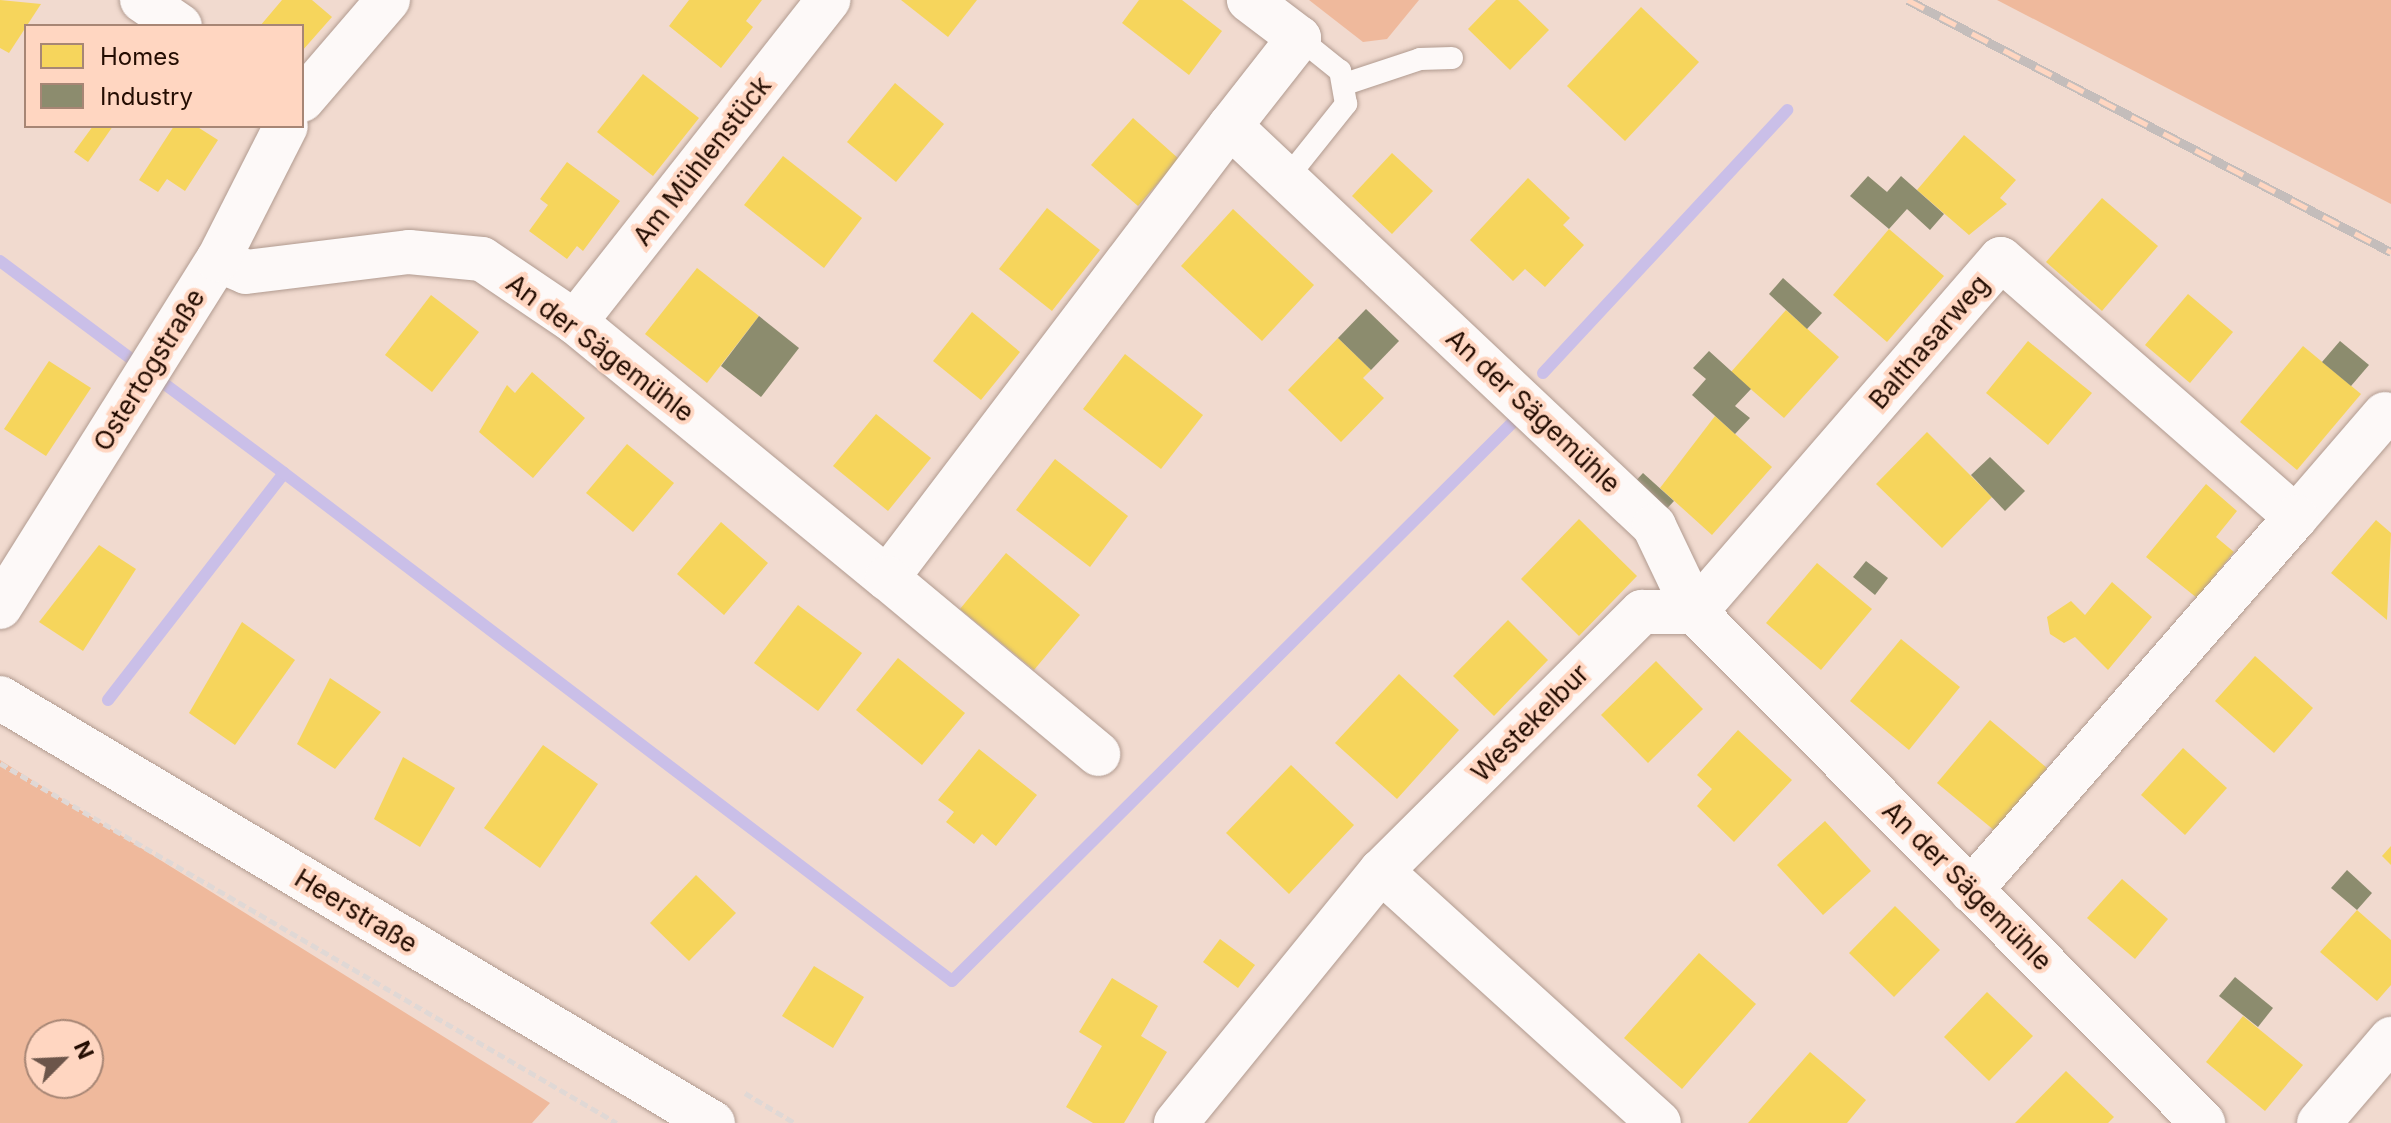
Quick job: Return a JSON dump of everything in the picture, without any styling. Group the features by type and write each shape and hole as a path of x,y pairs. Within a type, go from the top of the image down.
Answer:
{"street":[{"path":"142,0 177,24"},
{"path":"304,98 388,0"},
{"name":"Am Mühlenstück","path":"575,322 828,0"},
{"path":"887,578 1299,38 1249,0"},
{"name":"An der Sägemühle","path":"1230,126 1654,526 1695,612 2203,1123"},
{"name":"Ostertogstraße","path":"0,607 218,260 285,128"},
{"name":"An der Sägemühle","path":"218,260 246,272 409,252 482,259 575,322 1098,754"},
{"name":"Balthasarweg","path":"1695,612 2001,259 2296,517"},
{"path":"1971,890 2385,414"},
{"name":"Westekelbur","path":"1176,1123 1381,871 1642,612 1695,612"},
{"name":"Heerstraße","path":"0,698 713,1123"},
{"path":"1381,871 1659,1123"},
{"path":"2319,1123 2391,1039"}],"lane":[{"path":"1287,178 1346,104 1345,84 1340,71 1299,38"},
{"path":"1345,84 1420,59 1452,58"}],"path":[{"path":"0,763 617,1123"}],"shaded area":[{"path":"1309,0 1419,0 1387,39 1363,42"},
{"path":"1997,0 2391,0 2391,204"},
{"path":"0,760 550,1103 532,1123 0,1123"}],"building: Homes":[{"path":"0,0 41,4 28,24 24,24 24,30 9,53 0,48"},
{"path":"282,0 312,0 332,17 304,49 304,24 262,24"},
{"path":"689,0 762,0 746,21 753,27 721,68 669,26"},
{"path":"901,0 977,0 948,37"},
{"path":"1139,0 1182,0 1222,31 1189,75 1122,23"},
{"path":"1496,0 1518,0 1549,30 1510,70 1468,29"},
{"path":"1641,7 1699,62 1625,141 1567,86"},
{"path":"643,74 699,118 653,176 597,132"},
{"path":"895,83 944,124 896,182 847,142"},
{"path":"1133,118 1179,159 1138,206 1091,165"},
{"path":"92,128 112,128 88,162 74,152"},
{"path":"173,128 199,128 218,140 185,191 167,179 158,192 139,180"},
{"path":"1964,135 2016,180 2000,198 2007,204 1969,235 1917,190"},
{"path":"1392,153 1433,191 1392,234 1352,196"},
{"path":"783,156 862,218 824,268 744,205"},
{"path":"567,162 620,201 583,251 577,246 567,259 529,231 548,205 540,199"},
{"path":"1528,178 1570,218 1563,225 1584,245 1545,287 1525,269 1513,281 1470,240"},
{"path":"2102,198 2158,246 2102,311 2046,262"},
{"path":"1047,208 1100,250 1052,311 999,269"},
{"path":"1233,209 1314,285 1262,341 1181,266"},
{"path":"1889,229 1944,276 1887,342 1833,295"},
{"path":"697,268 759,316 707,383 645,334"},
{"path":"2188,294 2233,332 2190,383 2145,345"},
{"path":"431,295 479,332 432,392 385,355"},
{"path":"1786,310 1839,357 1784,418 1731,372"},
{"path":"972,312 1020,352 981,400 933,361"},
{"path":"1338,338 1371,370 1363,378 1384,398 1341,442 1288,390"},
{"path":"2028,341 2092,393 2048,445 1986,393"},
{"path":"2303,346 2361,394 2297,470 2240,422"},
{"path":"1125,354 1203,415 1161,469 1083,409"},
{"path":"49,361 91,388 46,456 4,429"},
{"path":"532,372 585,418 533,478 479,432 507,385 515,393"},
{"path":"876,414 931,458 888,511 833,466"},
{"path":"1715,416 1772,467 1712,535 1660,488"},
{"path":"1927,432 1992,497 1942,548 1876,484"},
{"path":"627,444 674,483 633,532 586,493"},
{"path":"1055,459 1128,516 1090,567 1016,510"},
{"path":"2206,484 2237,511 2216,537 2234,552 2197,598 2146,557"},
{"path":"1579,519 1637,576 1579,636 1521,579"},
{"path":"2376,520 2391,533 2387,620 2331,573"},
{"path":"721,522 768,563 724,615 677,574"},
{"path":"99,545 136,569 83,651 39,622"},
{"path":"1006,553 1080,615 1034,670 960,609"},
{"path":"1817,563 1872,609 1821,670 1766,623"},
{"path":"2112,582 2152,617 2108,670 2075,637 2064,643 2050,634 2047,617 2071,601 2085,615"},
{"path":"798,605 862,653 818,711 754,663"},
{"path":"1508,620 1548,660 1494,716 1453,676"},
{"path":"242,622 295,660 235,745 189,713"},
{"path":"1901,639 1960,687 1909,750 1850,701"},
{"path":"2255,656 2313,708 2274,753 2215,701"},
{"path":"898,658 965,713 922,765 856,710"},
{"path":"1656,661 1703,709 1648,763 1601,715"},
{"path":"1399,674 1459,730 1397,799 1335,743"},
{"path":"330,678 381,712 335,769 297,744"},
{"path":"1990,720 2047,768 1995,831 1937,783"},
{"path":"1738,730 1792,780 1734,842 1697,806 1712,789 1697,775"},
{"path":"543,745 598,784 540,868 484,828"},
{"path":"2183,748 2227,788 2185,835 2141,795"},
{"path":"979,749 1037,795 996,846 982,834 974,844 946,822 954,812 938,800"},
{"path":"403,757 455,788 420,847 374,819"},
{"path":"1291,765 1354,825 1289,894 1226,833"},
{"path":"1825,821 1871,871 1823,915 1777,865"},
{"path":"2391,846 2391,865 2382,856"},
{"path":"696,875 736,913 689,961 650,923"},
{"path":"2122,879 2168,919 2135,959 2087,918"},
{"path":"1895,906 1940,950 1894,997 1849,953"},
{"path":"2357,910 2391,940 2391,985 2377,1001 2320,952"},
{"path":"1220,939 1255,965 1238,988 1203,962"},
{"path":"1699,953 1756,1004 1682,1089 1624,1038"},
{"path":"814,966 864,997 833,1048 782,1016"},
{"path":"1112,978 1158,1006 1141,1036 1167,1052 1124,1123 1093,1123 1066,1107 1102,1046 1079,1032"},
{"path":"1987,992 2033,1036 1989,1081 1944,1037"},
{"path":"2243,1016 2303,1065 2265,1111 2206,1062"},
{"path":"1810,1052 1866,1100 1847,1123 1748,1123"},
{"path":"2066,1071 2114,1117 2108,1123 2015,1123"}],"building: Industry":[{"path":"1868,176 1887,192 1901,176 1944,214 1930,230 1907,209 1889,229 1850,196"},
{"path":"1783,278 1822,313 1807,329 1769,294"},
{"path":"1366,309 1399,341 1371,370 1338,338"},
{"path":"759,316 799,348 761,397 721,366"},
{"path":"2340,341 2369,365 2351,386 2322,362"},
{"path":"1709,351 1751,389 1735,406 1750,418 1735,434 1692,395 1706,379 1693,368"},
{"path":"1990,457 2025,491 2005,511 1971,475"},
{"path":"1643,473 1674,501 1662,514 1631,486"},
{"path":"1866,561 1888,578 1875,595 1853,577"},
{"path":"2347,870 2372,893 2357,910 2331,888"},
{"path":"2235,977 2273,1008 2258,1027 2219,996"}],"waterway":[{"path":"1543,373 1787,110"},
{"path":"0,261 137,363"},
{"path":"166,385 284,473"},
{"path":"108,700 284,473 952,981 1512,423"}],"railway":[{"path":"1908,0 2391,252"}]}
